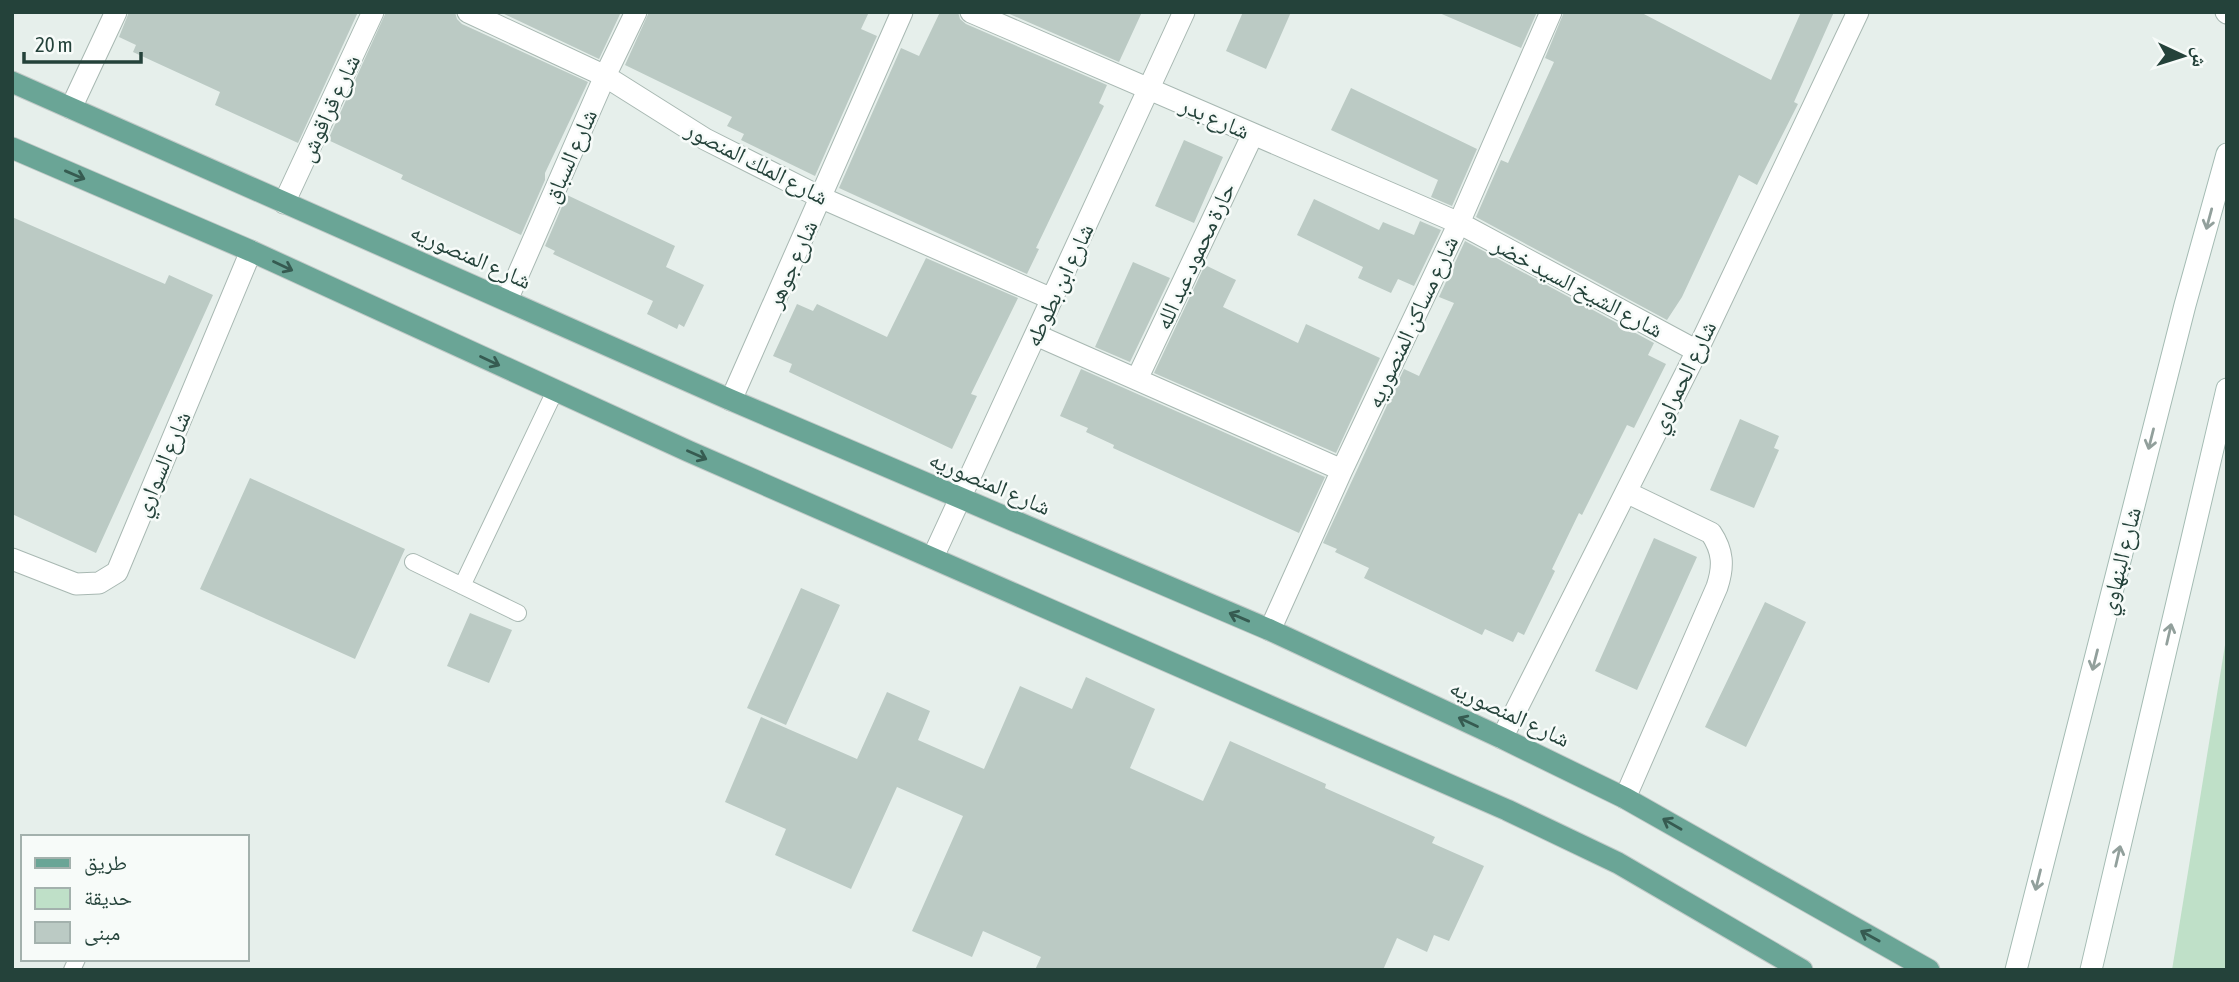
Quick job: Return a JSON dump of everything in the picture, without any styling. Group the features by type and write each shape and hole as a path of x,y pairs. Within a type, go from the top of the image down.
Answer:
{"main road":[{"name":"شارع المنصوريه","path":"12,82 731,400 1270,630 1625,798 1929,970"},
{"path":"12,148 251,251 555,391 1569,839 1618,863 1802,970"}],"street":[{"path":"71,108 116,12"},
{"name":"شارع قراقوش","path":"284,203 373,12"},
{"name":"شارع الملك المنصور","path":"468,12 605,76 705,139 822,198 1052,299"},
{"name":"شارع السباق","path":"508,300 605,76 636,12"},
{"name":"شارع جوهر","path":"731,400 902,12"},
{"name":"شارع بدر","path":"971,12 1459,223"},
{"name":"شارع ابن بطوطه","path":"933,557 1184,12"},
{"name":"شارع مساكن المنصوريه","path":"1270,630 1459,223 1551,12"},
{"name":"شارع الحمراوي","path":"1502,738 1697,351 1858,12"},
{"name":"حارة محمود عبد الله","path":"1137,379 1253,134"},
{"name":"شارع البنهاوي","path":"2015,970 2185,305 2227,154"},
{"name":"شارع الشيخ السيد خضر","path":"1459,223 1697,351"},
{"name":"شارع السواري","path":"12,559 76,584 99,583 117,572 251,251"},
{"path":"1035,335 1342,470"},
{"path":"2091,970 2227,389"},
{"path":"1625,798 1722,573 1722,559 1711,533 1626,492"}],"lane":[{"path":"462,586 555,391"},
{"path":"413,562 518,613"}],"green space":[{"path":"2227,633 2227,970 2172,970"}],"building":[{"path":"129,12 358,12 298,143 215,105 220,92 133,52 136,45 119,37"},
{"path":"386,12 455,12 462,24 588,82 545,173 545,180 521,235 401,179 403,175 328,140"},
{"path":"500,12 621,12 599,59"},
{"path":"649,12 869,12 861,29 877,36 815,176 741,140 744,134 727,126 732,117 625,65"},
{"path":"940,12 958,12 960,19 966,24 1107,85 1099,103 1104,106 1036,248 1039,249 1027,274 839,188 901,48 919,56"},
{"path":"1005,12 1142,12 1119,62"},
{"path":"1243,12 1291,12 1266,69 1226,51"},
{"path":"1437,12 1537,12 1521,48"},
{"path":"1564,12 1640,12 1771,80 1801,12 1834,12 1794,102 1798,104 1757,185 1739,175 1682,297 1667,320 1476,217 1501,160 1508,163 1554,62 1545,58"},
{"path":"1351,88 1477,149 1452,206 1431,197 1438,180 1331,130"},
{"path":"1184,140 1223,157 1194,223 1155,206"},
{"path":"567,195 675,246 666,267 704,285 684,327 679,324 677,329 647,314 653,301 553,254 555,251 545,246"},
{"path":"1314,199 1379,230 1383,222 1414,235 1420,221 1441,230 1414,286 1398,279 1391,293 1358,278 1363,267 1297,235"},
{"path":"12,217 165,284 169,275 213,295 96,553 12,514"},
{"path":"1465,241 1654,343 1648,355 1666,364 1634,428 1627,425 1582,515 1579,513 1524,635 1518,632 1513,642 1485,629 1482,635 1364,578 1369,568 1335,552 1337,549 1323,543 1404,369 1419,376 1454,303 1439,297"},
{"path":"926,258 1018,298 971,394 977,396 952,449 789,372 792,364 773,356 797,304 813,311 817,304 887,337"},
{"path":"1133,262 1170,278 1130,362 1095,347"},
{"path":"1205,265 1236,280 1223,307 1298,343 1306,324 1380,358 1336,453 1154,373"},
{"path":"1081,369 1325,477 1299,533 1113,448 1114,445 1086,432 1088,428 1060,416"},
{"path":"1740,419 1779,436 1774,448 1779,450 1754,508 1710,490"},
{"path":"250,478 405,549 355,659 200,589"},
{"path":"1654,538 1697,557 1637,690 1595,671"},
{"path":"801,588 840,605 786,725 747,708"},
{"path":"1765,602 1806,622 1746,747 1705,727"},
{"path":"470,613 512,630 489,683 447,666"},
{"path":"1086,677 1155,709 1130,768 1203,801 1230,741 1326,784 1325,788 1435,837 1432,843 1484,866 1449,941 1434,935 1427,952 1397,938 1383,970 1035,970 1041,957 983,931 972,957 912,931 963,816 897,787 851,889 775,855 786,829 725,802 761,717 857,759 887,692 930,711 918,740 984,769 1020,686 1072,709"}]}
